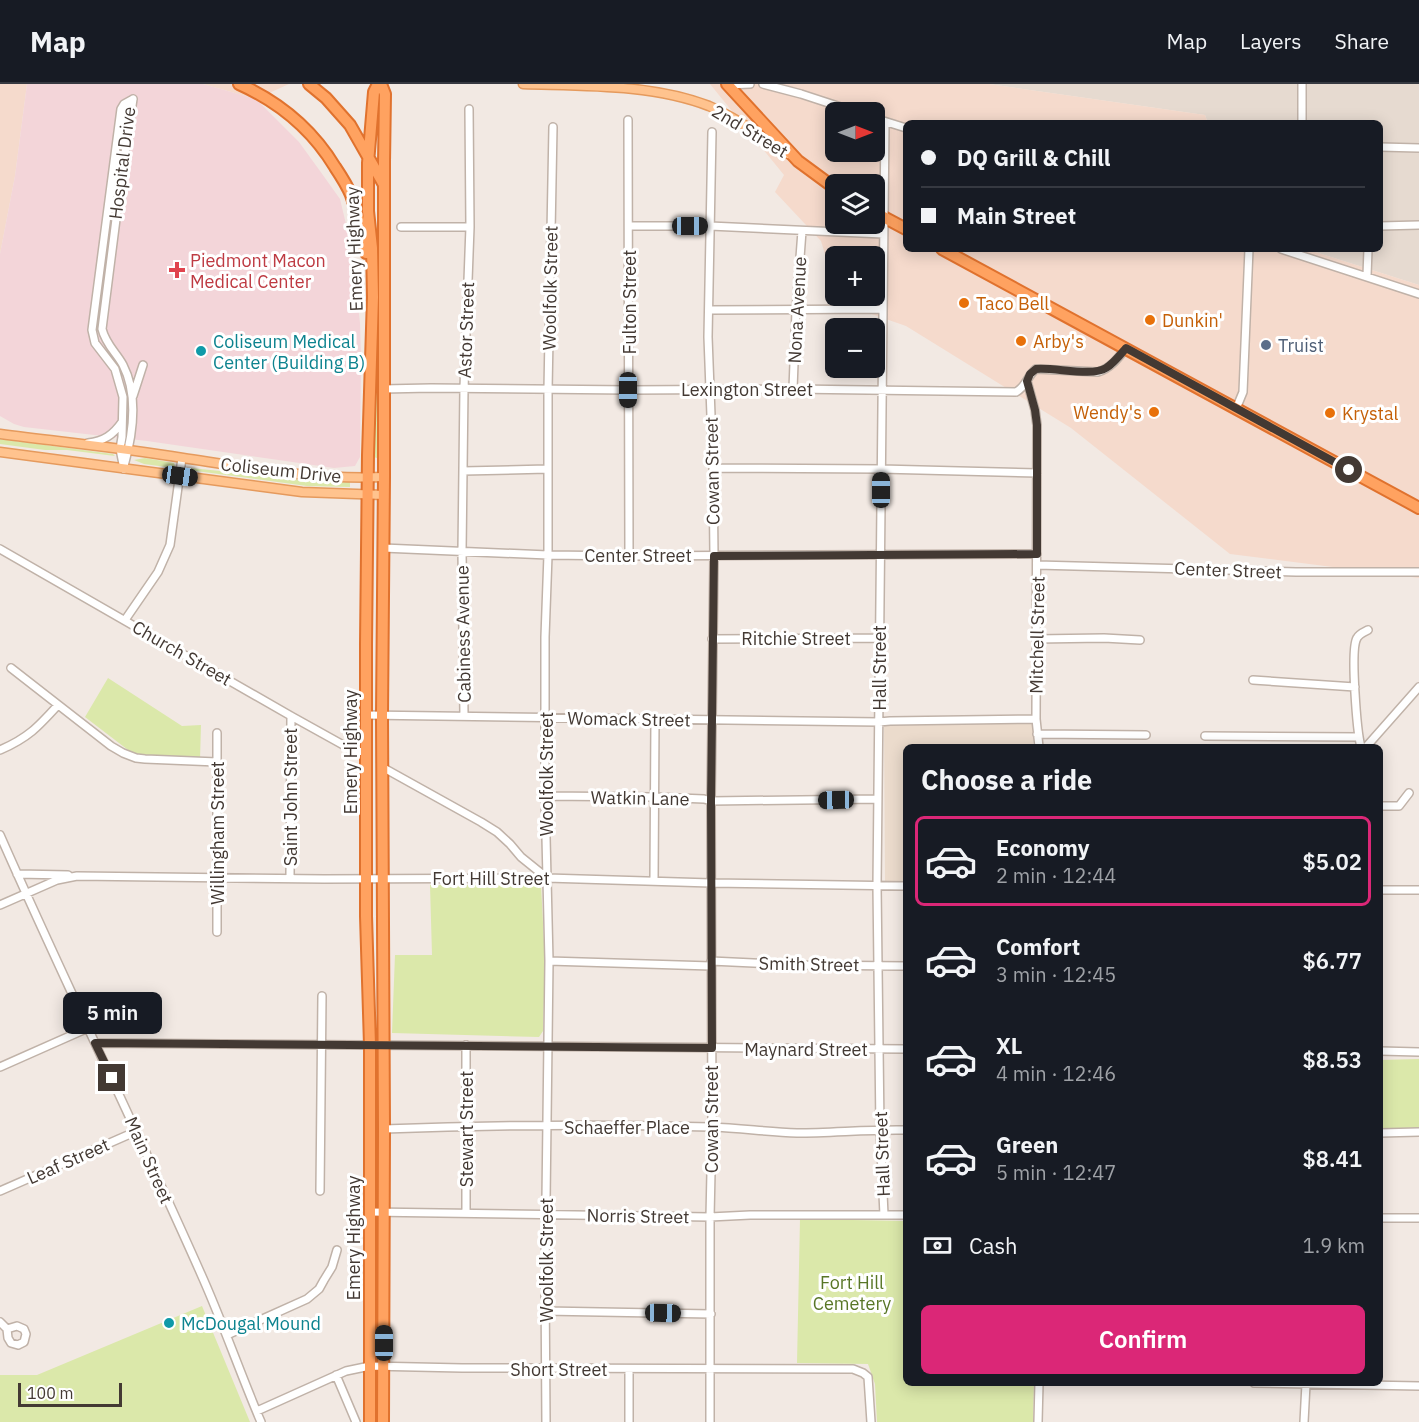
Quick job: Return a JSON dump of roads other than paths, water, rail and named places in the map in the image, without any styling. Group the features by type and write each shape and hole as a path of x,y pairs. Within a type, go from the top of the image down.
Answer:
{"highway":[{"path":"239,84 259,93 300,123 330,158 350,194 359,220 374,297"},
{"path":"309,84 344,117 384,184"},
{"name":"Emery Highway","path":"370,1422 370,1046 366,716 368,477 374,297 368,157 374,92 380,84 385,94 382,716 383,1422"},
{"path":"726,84 798,161 825,181"},
{"path":"885,217 903,227"},
{"path":"947,252 1419,508"}],"main road":[{"name":"2nd Street","path":"523,84 642,87 685,96 733,119 798,161"},
{"path":"0,426 11,436"},
{"name":"Coliseum Drive","path":"0,434 294,475 384,477"},
{"name":"Coliseum Drive","path":"0,452 302,492 384,495"}],"street":[{"path":"726,84 750,84"},
{"path":"763,84 825,102"},
{"path":"1302,84 1302,120"},
{"name":"Hospital Drive","path":"123,469 133,396 123,365 104,339 102,329 133,99 124,104 122,109 92,330 95,343 115,369 123,397 124,450"},
{"name":"Astor Street","path":"462,551 464,388 470,227 469,109"},
{"name":"Fulton Street","path":"628,120 629,555"},
{"path":"885,122 903,127"},
{"name":"Woolfolk Street","path":"546,1422 549,961 545,796 545,637 553,127"},
{"name":"Cowan Street","path":"710,1422 711,801 714,556 709,310 712,132"},
{"path":"1383,147 1419,148"},
{"path":"1383,226 1419,225"},
{"path":"629,226 710,226 825,232"},
{"path":"401,227 470,227"},
{"name":"Nona Avenue","path":"793,388 802,231"},
{"name":"Hall Street","path":"884,234 877,886 880,1129 884,1215"},
{"path":"1236,409 1243,392 1249,252"},
{"path":"1298,252 1419,294"},
{"path":"1367,276 1368,252"},
{"path":"709,310 882,309"},
{"name":"Lexington Street","path":"383,389 793,388 1016,392 1022,389 1030,374 1036,369 1098,372 1113,363 1126,348"},
{"path":"133,396 143,365"},
{"name":"Mitchell Street","path":"1027,381 1037,425 1038,744"},
{"path":"81,444 105,439 122,422"},
{"path":"125,620 158,572 170,545 182,458"},
{"path":"713,468 1037,473"},
{"path":"463,471 547,469"},
{"name":"Center Street","path":"383,548 548,555 1037,554"},
{"name":"Church Street","path":"0,549 354,751 367,752"},
{"name":"Cabiness Avenue","path":"462,551 464,716"},
{"name":"Center Street","path":"1037,565 1276,572 1419,572"},
{"path":"1360,744 1356,718 1354,657 1358,637 1368,630"},
{"name":"Ritchie Street","path":"712,639 880,638"},
{"path":"1036,639 1140,640"},
{"path":"11,668 123,753 136,758 217,762"},
{"path":"1253,680 1355,687"},
{"path":"1369,744 1419,687"},
{"path":"0,750 33,732 58,705"},
{"name":"Saint John Street","path":"290,877 291,716"},
{"name":"Womack Street","path":"366,716 879,722 1036,719"},
{"path":"654,881 655,720"},
{"name":"Willingham Street","path":"216,932 217,734"},
{"path":"1037,734 1146,735"},
{"path":"1205,736 1359,737"},
{"path":"382,767 496,832 521,857 547,878"},
{"path":"1383,806 1399,806 1409,793"},
{"name":"Watkin Lane","path":"545,796 654,797 711,801 878,799"},
{"name":"Main Street","path":"0,835 137,1131 227,1335 261,1422"},
{"path":"521,857 525,867 524,878"},
{"name":"Fort Hill Street","path":"17,874 382,879 547,878 903,886"},
{"name":"Fort Hill Street","path":"0,905 57,880 77,876"},
{"path":"1383,890 1419,890"},
{"name":"Smith Street","path":"549,961 903,966"},
{"path":"320,1191 322,996"},
{"path":"0,1067 88,1028"},
{"name":"Maynard Street","path":"95,1043 903,1049"},
{"name":"Stewart Street","path":"466,1046 466,1213"},
{"path":"1383,1051 1419,1052"},
{"name":"Schaeffer Place","path":"384,1129 466,1126 712,1127 798,1133 903,1130"},
{"name":"Leaf Street","path":"0,1191 137,1131"},
{"path":"1383,1133 1419,1132"},
{"name":"Norris Street","path":"370,1212 710,1217 903,1215"},
{"path":"1383,1218 1419,1218"},
{"path":"227,1335 307,1299 319,1288 332,1267 337,1250"},
{"path":"545,1311 711,1314"},
{"path":"0,1322 7,1329"},
{"name":"Short Street","path":"257,1411 355,1368 383,1365 462,1368 854,1369 863,1372 868,1377 871,1422"},
{"path":"629,1369 629,1422"},
{"path":"336,1375 356,1422"},
{"path":"1383,1385 1419,1386"},
{"path":"1038,1386 1038,1422"},
{"path":"1304,1422 1306,1386"}],"place":[{"name":"Piedmont Macon Medical Center","path":"177,270"},
{"name":"Taco Bell","path":"964,303"},
{"name":"Dunkin'","path":"1150,320"},
{"name":"Arby's","path":"1021,341"},
{"name":"Truist","path":"1266,345"},
{"name":"Coliseum Medical Center (Building B)","path":"201,351"},
{"name":"Wendy's","path":"1154,412"},
{"name":"Krystal","path":"1330,413"},
{"name":"McDougal Mound","path":"169,1323"}],"park label":[{"name":"Fort Hill Cemetery","path":"852,1292"}]}
